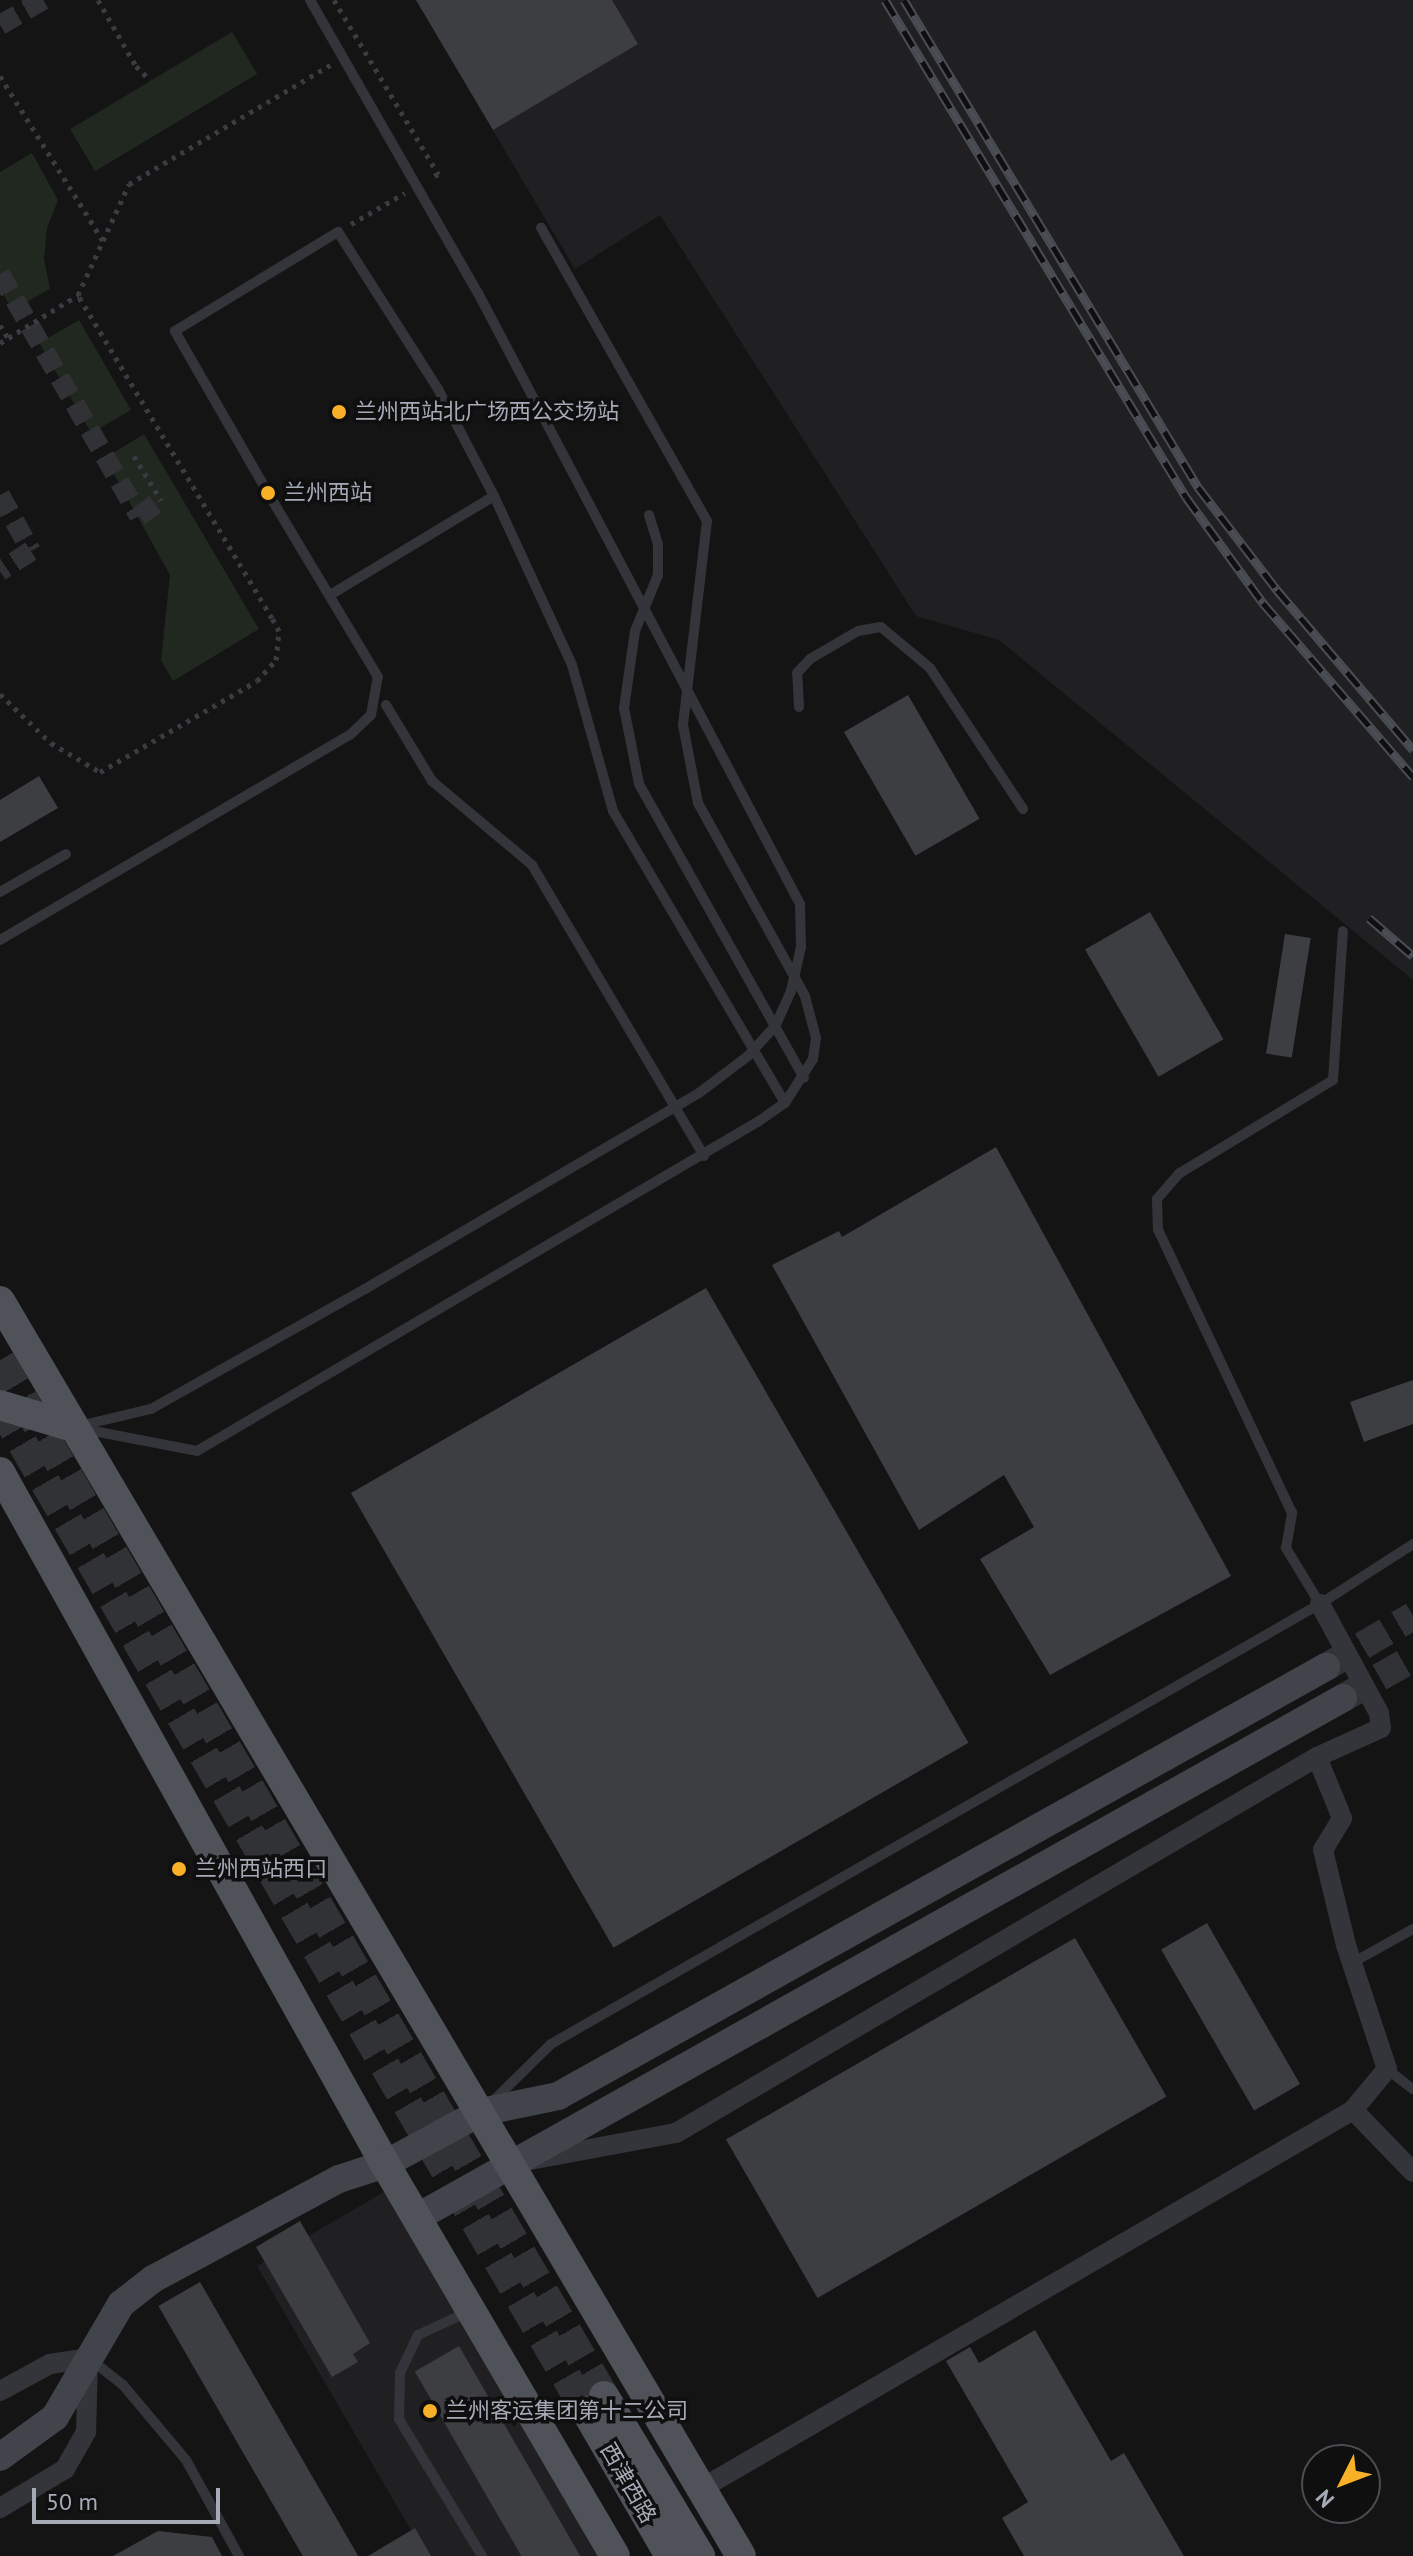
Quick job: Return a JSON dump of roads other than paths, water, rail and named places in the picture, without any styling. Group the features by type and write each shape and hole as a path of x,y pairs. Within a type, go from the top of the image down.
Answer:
{"main road":[{"path":"0,1301 704,2487 741,2556"},
{"path":"0,1405 73,1427"},
{"path":"0,1472 385,2164 615,2556"},
{"path":"0,2457 55,2417 121,2304 153,2279 339,2179 385,2164 481,2112 558,2096 1326,1667"},
{"path":"416,2218 1343,1698"},
{"name":"西津西路","path":"670,2556 595,2404 700,2556"}],"street":[{"path":"511,2164 676,2133 1317,1757 1381,1728 1379,1713 1320,1604"},
{"path":"704,2487 1353,2110 1387,2069 1352,1963 1323,1850 1342,1818 1317,1757"},
{"path":"1353,2110 1413,2172"},
{"path":"0,2391 50,2364 88,2358 86,2432 65,2469 0,2508"}],"lane":[{"path":"73,1427 151,1409 365,1289 699,1093 748,1056 776,1025 791,991 801,947 800,904 485,307 310,0"},
{"path":"73,1427 197,1451 704,1156 785,1103 804,1078 813,1059 813,1016 698,803 683,725 707,521 541,228"},
{"path":"0,940 350,735 371,715 378,677 175,331 338,232 438,389 494,496 572,665 613,811 785,1103"},
{"path":"330,595 494,496"},
{"path":"649,515 658,544 658,575 635,631 624,708 639,784 804,1078"},
{"path":"799,707 797,673 810,659 858,631 881,627 930,668 1023,809"},
{"path":"386,705 432,781 532,865 704,1156"},
{"path":"0,892 66,854"},
{"path":"1320,1604 1286,1548 1292,1513 1158,1230 1157,1199 1180,1173 1333,1080 1343,931"},
{"path":"481,2112 551,2044 1320,1604 1413,1544"},
{"path":"1352,1963 1413,1929"},
{"path":"1387,2069 1413,2089"},
{"path":"470,2311 418,2335 400,2373 399,2419 482,2556"},
{"path":"88,2358 123,2385 186,2460 239,2556"}],"tunnel":[{"path":"0,25 43,0"},
{"path":"0,274 139,516 161,500"},
{"path":"0,495 31,551 0,571"},
{"path":"0,1360 604,2396"},
{"path":"0,1405 586,2411"},
{"path":"1326,1667 1413,1616"},
{"path":"1343,1698 1413,1658"}],"railway":[{"path":"885,0 1186,497 1263,603 1413,777"},
{"path":"904,0 1198,487 1277,590 1413,750"},
{"path":"1369,918 1413,956"}],"place":[{"name":"兰州西站北广场西公交场站","path":"339,412"},
{"name":"兰州西站","path":"268,493"},
{"name":"兰州西站西口","path":"179,1869"},
{"name":"兰州客运集团第十二公司","path":"430,2411"}]}
